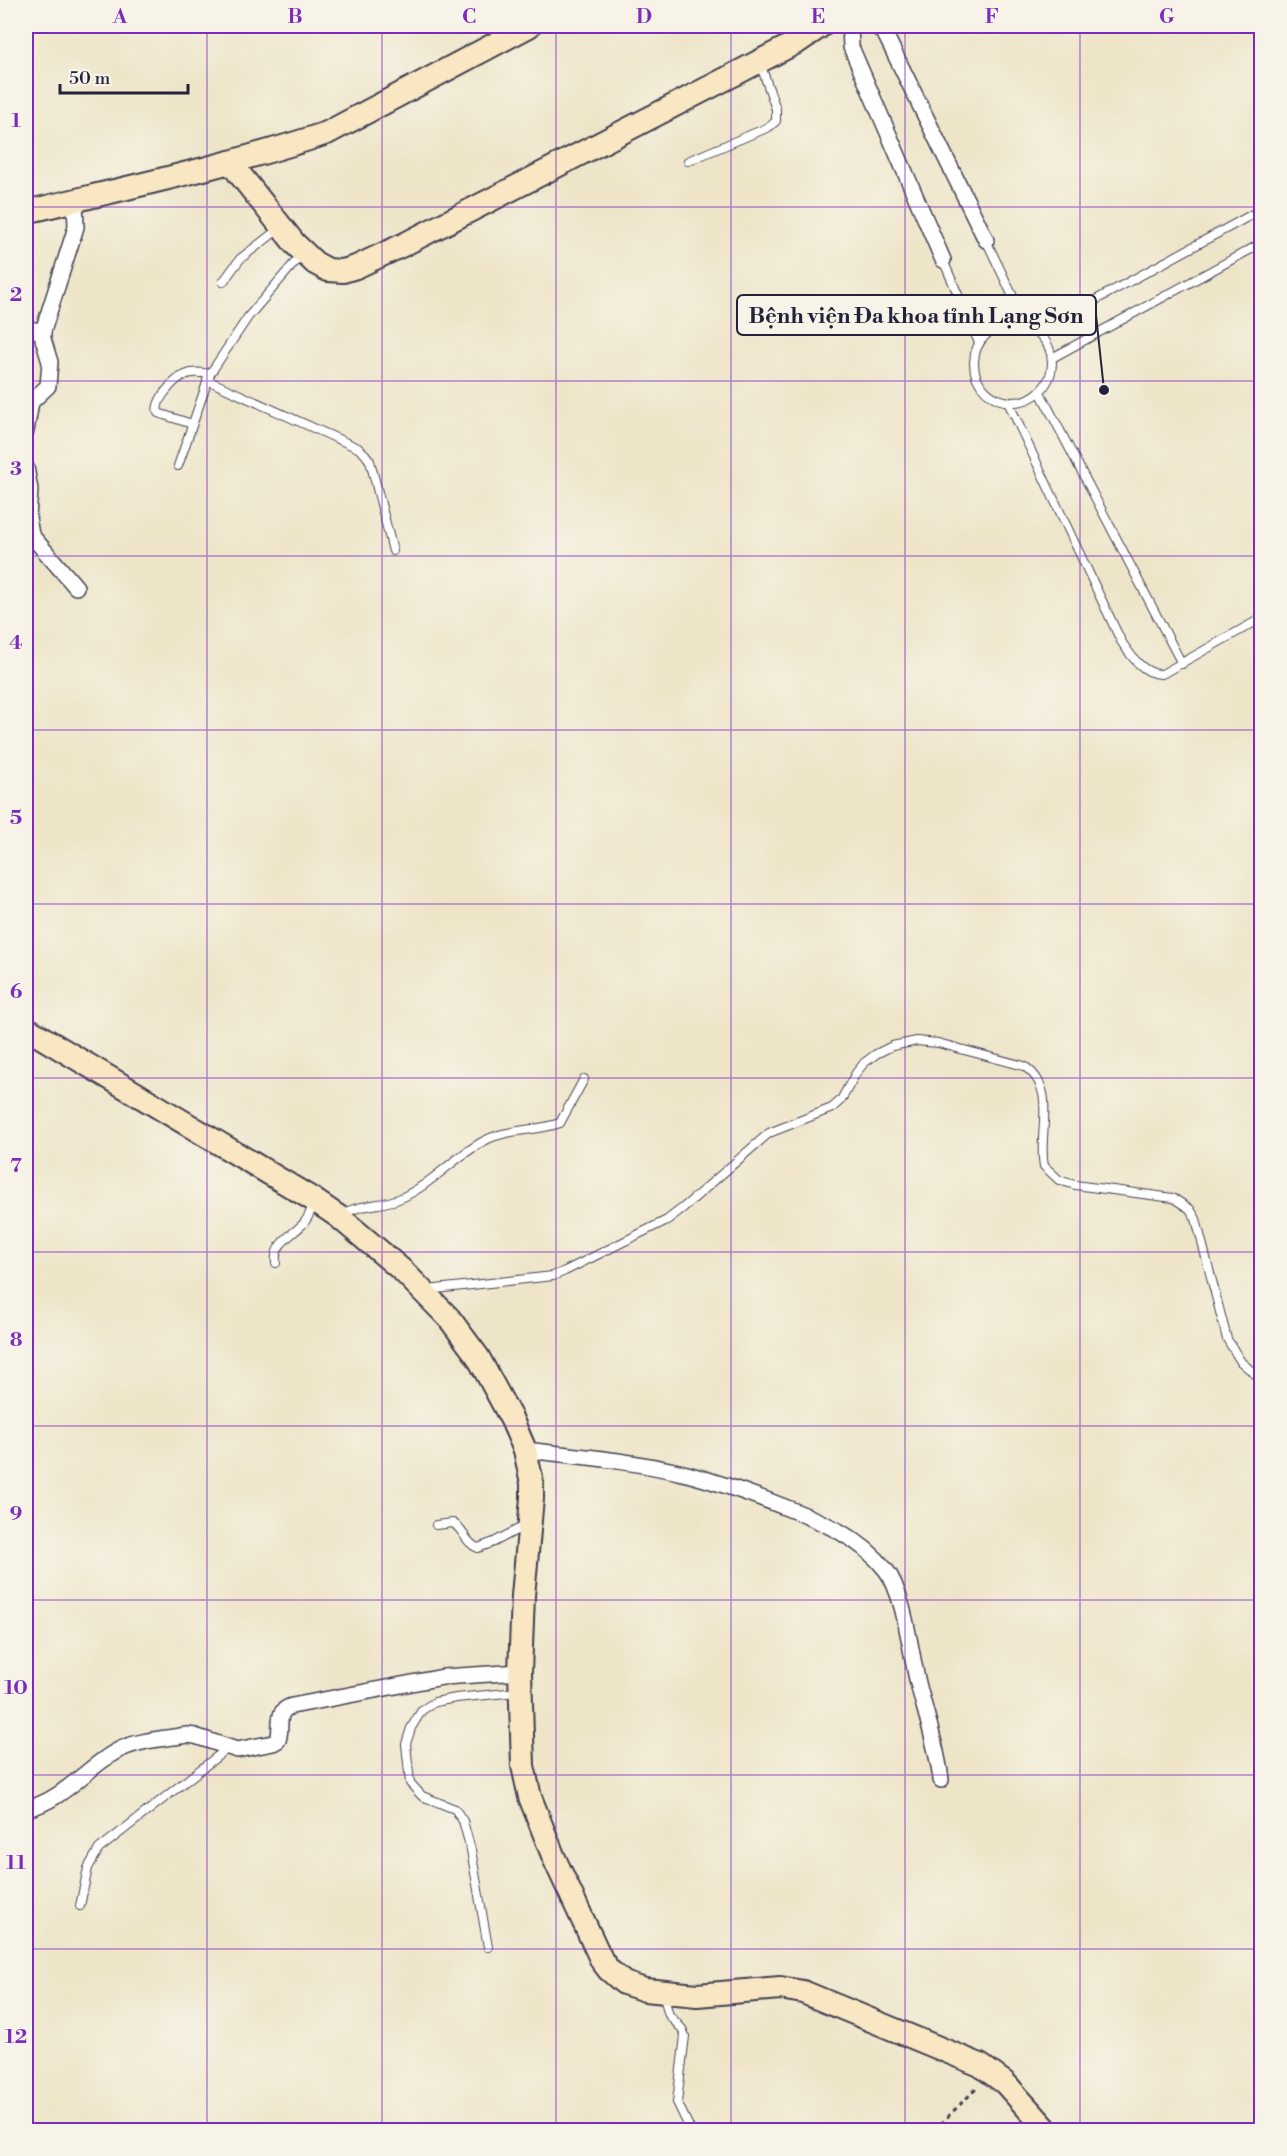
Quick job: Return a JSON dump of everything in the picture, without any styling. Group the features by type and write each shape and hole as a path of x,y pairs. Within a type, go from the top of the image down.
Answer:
{"main road":[{"path":"26,212 230,162 294,145 327,133 529,26"},
{"path":"230,162 281,227 315,263 328,270 343,271 356,267 759,62 799,41 821,26"},
{"path":"26,1028 339,1217 423,1291 449,1318 478,1357 512,1420 525,1450 532,1483 523,1596 520,1682 521,1750 530,1797 554,1858 602,1961 616,1977 632,1987 697,1995 780,1988 797,1989 992,2072 1016,2094 1047,2130"}],"street":[{"path":"850,26 852,47 943,260"},
{"path":"877,26 886,36 986,240"},
{"path":"26,431 31,402 48,386 50,362 43,339 44,331 74,234 75,201"},
{"path":"26,329 44,331"},
{"path":"26,467 30,490 28,517 31,535 76,587"},
{"path":"525,1450 621,1462 669,1470 707,1480 798,1512 859,1543 887,1571 893,1582 934,1736 941,1780"},
{"path":"26,1809 64,1791 112,1754 130,1745 187,1735 228,1748 245,1749 278,1740 280,1713 292,1706 443,1677 520,1682"}],"lane":[{"path":"688,161 769,127 776,121 776,109 759,62"},
{"path":"1037,332 1262,209"},
{"path":"223,282 240,259 260,241 281,227"},
{"path":"986,240 1027,326"},
{"path":"1052,358 1262,243"},
{"path":"178,466 209,377 248,317 304,252"},
{"path":"943,260 979,343"},
{"path":"1006,325 1027,326 1037,332 1049,348 1052,358 1050,376 1040,392 1030,399 1008,402 988,394 981,385 974,365 979,343 995,328 1006,325"},
{"path":"192,424 164,417 158,413 156,408 159,401 181,376 188,373 209,377 358,448 370,461 393,551"},
{"path":"1040,392 1182,664"},
{"path":"1008,402 1062,520 1126,649 1138,663 1155,674 1162,674 1262,618"},
{"path":"423,1291 553,1276 565,1271 667,1220 684,1208 769,1133 831,1108 841,1100 860,1068 876,1054 905,1043 938,1043 1024,1066 1033,1072 1044,1090 1044,1166 1059,1180 1097,1188 1173,1198 1190,1209 1196,1219 1227,1339 1240,1362 1262,1380"},
{"path":"339,1217 354,1207 382,1205 413,1193 428,1184 469,1150 494,1137 504,1133 560,1123 584,1079"},
{"path":"276,1263 277,1250 288,1236 308,1218 314,1200"},
{"path":"436,1525 453,1523 459,1527 471,1545 478,1548 530,1522"},
{"path":"488,1947 471,1850 463,1821 454,1809 422,1796 410,1783 406,1744 411,1728 422,1710 435,1702 520,1682"},
{"path":"80,1906 88,1868 99,1849 228,1748"},
{"path":"663,1992 669,2015 682,2029 685,2036 677,2102 690,2129"}],"path":[{"path":"934,2130 992,2072"}],"place":[{"name":"Bệnh viện Đa khoa tỉnh Lạng Sơn","path":"1104,390"}]}
